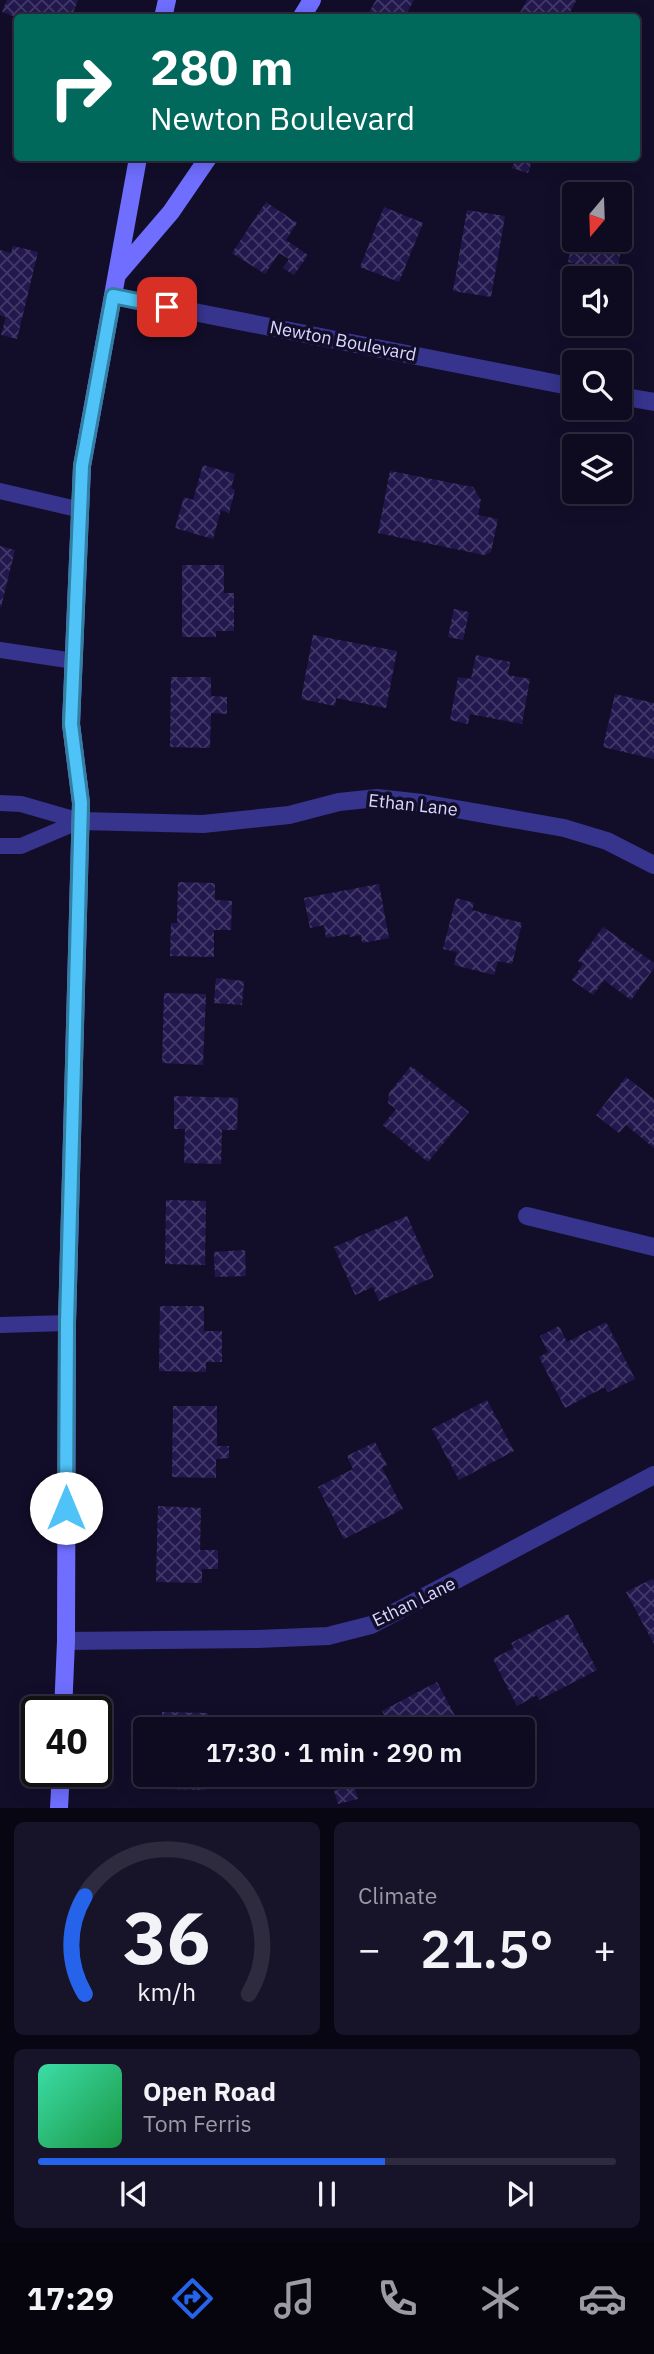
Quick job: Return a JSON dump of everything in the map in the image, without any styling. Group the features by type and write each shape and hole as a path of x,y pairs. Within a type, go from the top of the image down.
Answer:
{"street":[{"path":"64,1696 67,1323 81,803 71,724 82,466 137,161"},
{"path":"117,275 171,212 206,161"},
{"name":"Newton Boulevard","path":"113,296 562,385"},
{"path":"632,398 654,402"},
{"name":"Ethan Lane","path":"80,821 203,824 289,815 339,802 377,798 422,803 564,828 607,841 654,864"},
{"path":"527,1216 654,1247"},
{"name":"Ethan Lane","path":"66,1641 328,1636 371,1625 654,1475"},
{"path":"59,1808 60,1787"}],"lane":[{"path":"0,491 81,510"},
{"path":"0,650 74,661"},
{"path":"0,803 21,804 80,821"},
{"path":"0,846 21,846 80,821"},
{"path":"0,1325 67,1323"}],"building":[{"path":"7,0 78,0 73,14 14,14 14,16 2,12"},
{"path":"376,0 414,0 406,14 368,14"},
{"path":"527,0 576,1 569,14 519,14"},
{"path":"515,161 532,161 528,173 512,168"},
{"path":"266,202 297,223 286,240 308,255 294,275 283,268 289,259 279,253 265,274 232,253"},
{"path":"384,207 423,223 399,282 360,267"},
{"path":"467,210 505,216 491,297 453,291"},
{"path":"13,246 38,252 17,339 1,335 6,317 0,315 0,250 11,253"},
{"path":"570,252 621,252 618,266 584,266 568,262"},
{"path":"203,465 235,474 231,488 235,490 229,513 221,510 213,539 175,528 184,497 193,500"},
{"path":"390,471 473,487 481,500 478,515 498,519 491,552 484,555 378,533"},
{"path":"0,546 15,550 1,607 0,607"},
{"path":"182,565 224,565 224,593 234,593 234,631 216,631 216,637 182,637"},
{"path":"454,609 469,612 463,640 448,637"},
{"path":"313,635 397,651 386,708 336,698 335,706 301,699"},
{"path":"476,655 510,662 508,675 530,679 522,724 470,714 468,724 450,720 458,677 471,679"},
{"path":"171,677 211,677 211,696 227,697 227,714 211,713 210,748 170,747"},
{"path":"615,694 654,703 654,759 603,747"},
{"path":"178,882 215,883 215,900 232,901 231,930 214,930 214,957 170,956 171,923 177,923"},
{"path":"379,884 389,938 362,943 361,935 326,938 324,925 310,928 304,898"},
{"path":"456,898 474,903 472,910 522,923 512,964 498,961 494,975 454,965 457,952 443,949"},
{"path":"603,927 654,963 654,968 631,1000 604,980 593,995 572,980 583,964 578,961"},
{"path":"216,978 244,981 242,1005 214,1003"},
{"path":"164,993 206,994 203,1065 162,1063"},
{"path":"411,1066 469,1112 428,1162 383,1125 396,1109 388,1103 389,1093"},
{"path":"626,1077 654,1099 654,1148 626,1125 619,1133 596,1115"},
{"path":"174,1096 238,1098 237,1130 222,1130 221,1164 184,1163 185,1129 174,1129"},
{"path":"166,1200 206,1201 205,1265 165,1264"},
{"path":"407,1216 434,1277 379,1301 373,1287 355,1295 334,1247"},
{"path":"245,1250 246,1276 215,1277 214,1252"},
{"path":"160,1306 204,1306 204,1331 222,1331 222,1362 206,1362 206,1372 159,1371"},
{"path":"606,1322 635,1379 608,1392 605,1387 565,1408 539,1357 548,1352 540,1336 559,1326 567,1342"},
{"path":"487,1400 514,1451 459,1480 432,1429"},
{"path":"173,1406 217,1406 217,1446 229,1446 229,1458 216,1459 216,1478 172,1477"},
{"path":"375,1442 387,1465 382,1468 403,1509 344,1539 318,1487 353,1469 347,1456"},
{"path":"158,1506 201,1508 200,1550 218,1550 218,1569 202,1569 202,1583 156,1582"},
{"path":"652,1579 654,1581 654,1644 626,1592"},
{"path":"568,1614 597,1670 539,1700 537,1695 517,1706 493,1659 514,1648 511,1643"},
{"path":"437,1682 456,1717 385,1717 382,1711"},
{"path":"162,1712 208,1713 208,1717 162,1717"},
{"path":"162,1787 206,1787 206,1790"},
{"path":"355,1787 358,1799 338,1804 334,1791"}],"route":[{"path":"66,1508 67,1323 81,803 71,724 82,466 113,296 167,307"}]}
